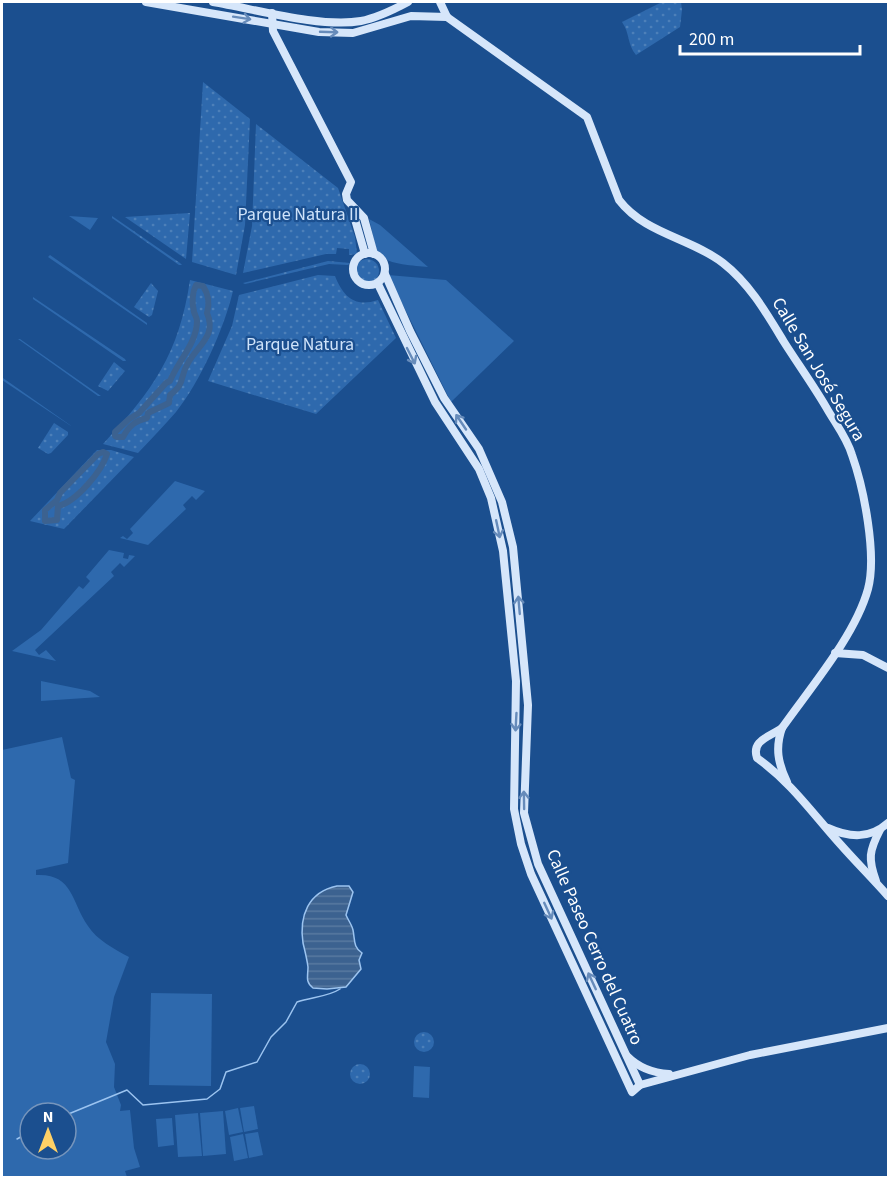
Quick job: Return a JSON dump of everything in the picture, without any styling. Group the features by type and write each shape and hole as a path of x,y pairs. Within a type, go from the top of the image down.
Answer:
{"street":[{"path":"146,2 319,32 353,33 408,17 429,15 447,17"},
{"path":"213,2 322,22 359,21 383,14 408,2"},
{"path":"440,2 447,17"},
{"path":"272,13 273,31 351,182 346,194 347,200 364,218 370,254"},
{"name":"Calle San José Segura","path":"447,17 586,117 620,200 636,219 715,258 738,277 757,298 814,387 852,454 872,550 872,567 867,590 860,610 835,653 782,728 777,747"},
{"path":"370,254 384,261 385,274 378,284 366,286 361,284 354,274 354,263 357,258 370,254"},
{"name":"Calle Paseo Cerro del Cuatro","path":"378,284 402,338 435,402 479,470 491,498 502,551 516,681 513,792 521,844 531,874 632,1092 640,1085 538,864 524,813 528,705 513,548 502,502 484,459 444,398 410,331 385,274"},
{"path":"402,338 410,331"},
{"path":"835,653 863,655 888,668"},
{"name":"Calle San José Segura","path":"763,740 782,728"},
{"path":"787,782 777,747 772,740 763,740 755,749 757,758 787,782 888,896"},
{"path":"766,765 778,757"},
{"path":"854,860 863,861 871,851 880,831 888,823"},
{"path":"825,826 845,835 861,836 880,831"},
{"path":"840,844 845,835"},
{"path":"861,836 868,840 877,883"},
{"path":"640,1085 750,1055 888,1028"},
{"path":"625,1053 641,1067 650,1071 676,1074"}],"green space":[{"path":"662,2 681,2 680,27 636,55 622,22"},
{"path":"203,82 250,119 245,225 236,275 192,262"},
{"name":"Parque Natura II","path":"256,124 338,188 355,237 357,254 349,255 349,249 337,248 336,254 326,254 243,273 252,226"},
{"path":"190,213 186,259 125,217"},
{"path":"69,216 98,218 90,230"},
{"path":"112,216 180,263 182,265 179,265"},
{"path":"369,219 380,225 428,267 398,264 379,254"},
{"path":"50,255 147,323 147,325 48,257"},
{"path":"367,259 376,262 379,271 376,280 367,283 358,280 355,271 358,262"},
{"path":"328,261 350,263 348,265 329,264 243,283"},
{"name":"Parque Natura","path":"318,275 335,276 346,294 356,301 378,300 396,338 316,414 208,381 232,326 239,295"},
{"path":"388,275 446,280 514,341 451,402"},
{"path":"190,280 233,291 224,322 202,371 176,412 138,453 103,444 136,406 161,370 179,329"},
{"path":"151,283 158,291 152,315 149,317 134,307"},
{"path":"33,297 125,359 126,361 123,361"},
{"path":"18,339 20,339 101,396 98,396"},
{"path":"114,362 125,371 108,391 98,386"},
{"path":"3,378 70,425 71,426 2,380"},
{"path":"54,423 68,432 68,435 48,454 38,448"},
{"path":"97,450 111,450 134,457 64,529 30,521"},
{"path":"175,481 205,491 196,500 192,496 183,505 186,509 148,545 120,538 123,536 127,539 133,533 130,529"},
{"path":"109,550 124,553 123,558 128,559 129,555 135,556 124,567 120,563 111,572 114,576 35,650 39,655 46,650 56,661 12,651 41,630 79,586 83,589 90,581 86,577"},
{"path":"41,681 90,691 100,697 41,701"},
{"path":"62,737 71,778 75,780 68,863 36,870 36,875 48,876 64,884 70,890 82,917 96,936 129,957 114,997 106,1042 115,1064 114,1087 121,1105 120,1111 130,1110 134,1148 140,1167 125,1171 127,1177 2,1177 2,750"},
{"path":"151,993 212,994 211,1086 149,1085"},
{"path":"424,1032 431,1035 434,1042 431,1049 424,1052 417,1049 414,1042 417,1035"},
{"path":"360,1064 367,1067 370,1074 367,1081 360,1084 353,1081 350,1074 353,1067"},
{"path":"414,1066 430,1067 429,1098 413,1097"},
{"path":"254,1106 258,1129 244,1132 240,1108"},
{"path":"238,1108 243,1132 229,1135 225,1111"},
{"path":"223,1111 226,1154 203,1156 200,1113"},
{"path":"198,1113 202,1156 178,1157 175,1115"},
{"path":"172,1118 174,1145 158,1147 156,1119"},
{"path":"258,1132 263,1155 249,1158 245,1134"},
{"path":"243,1134 248,1158 234,1161 230,1137"}],"shaded area":[{"path":"349,886 353,892 346,915 356,946 362,953 359,960 361,969 346,987 313,988 307,976 308,967 302,933 304,915 312,900 327,889"}],"waterway":[{"path":"196,285 203,286 208,299 207,313 210,328 205,340 188,363 180,384 170,395 169,403 148,413 147,418 133,424 123,437 115,436 115,432 139,413 170,381 191,344 197,321 193,302 196,285"},
{"path":"103,452 107,454 104,461 87,485 73,499 58,506 57,520 45,521 45,510 57,500 60,493 98,454 103,452"},
{"path":"78,1110 127,1090 143,1105 207,1099 220,1089 226,1072 257,1062 271,1037 286,1022 297,1002 330,994 340,989"}]}
